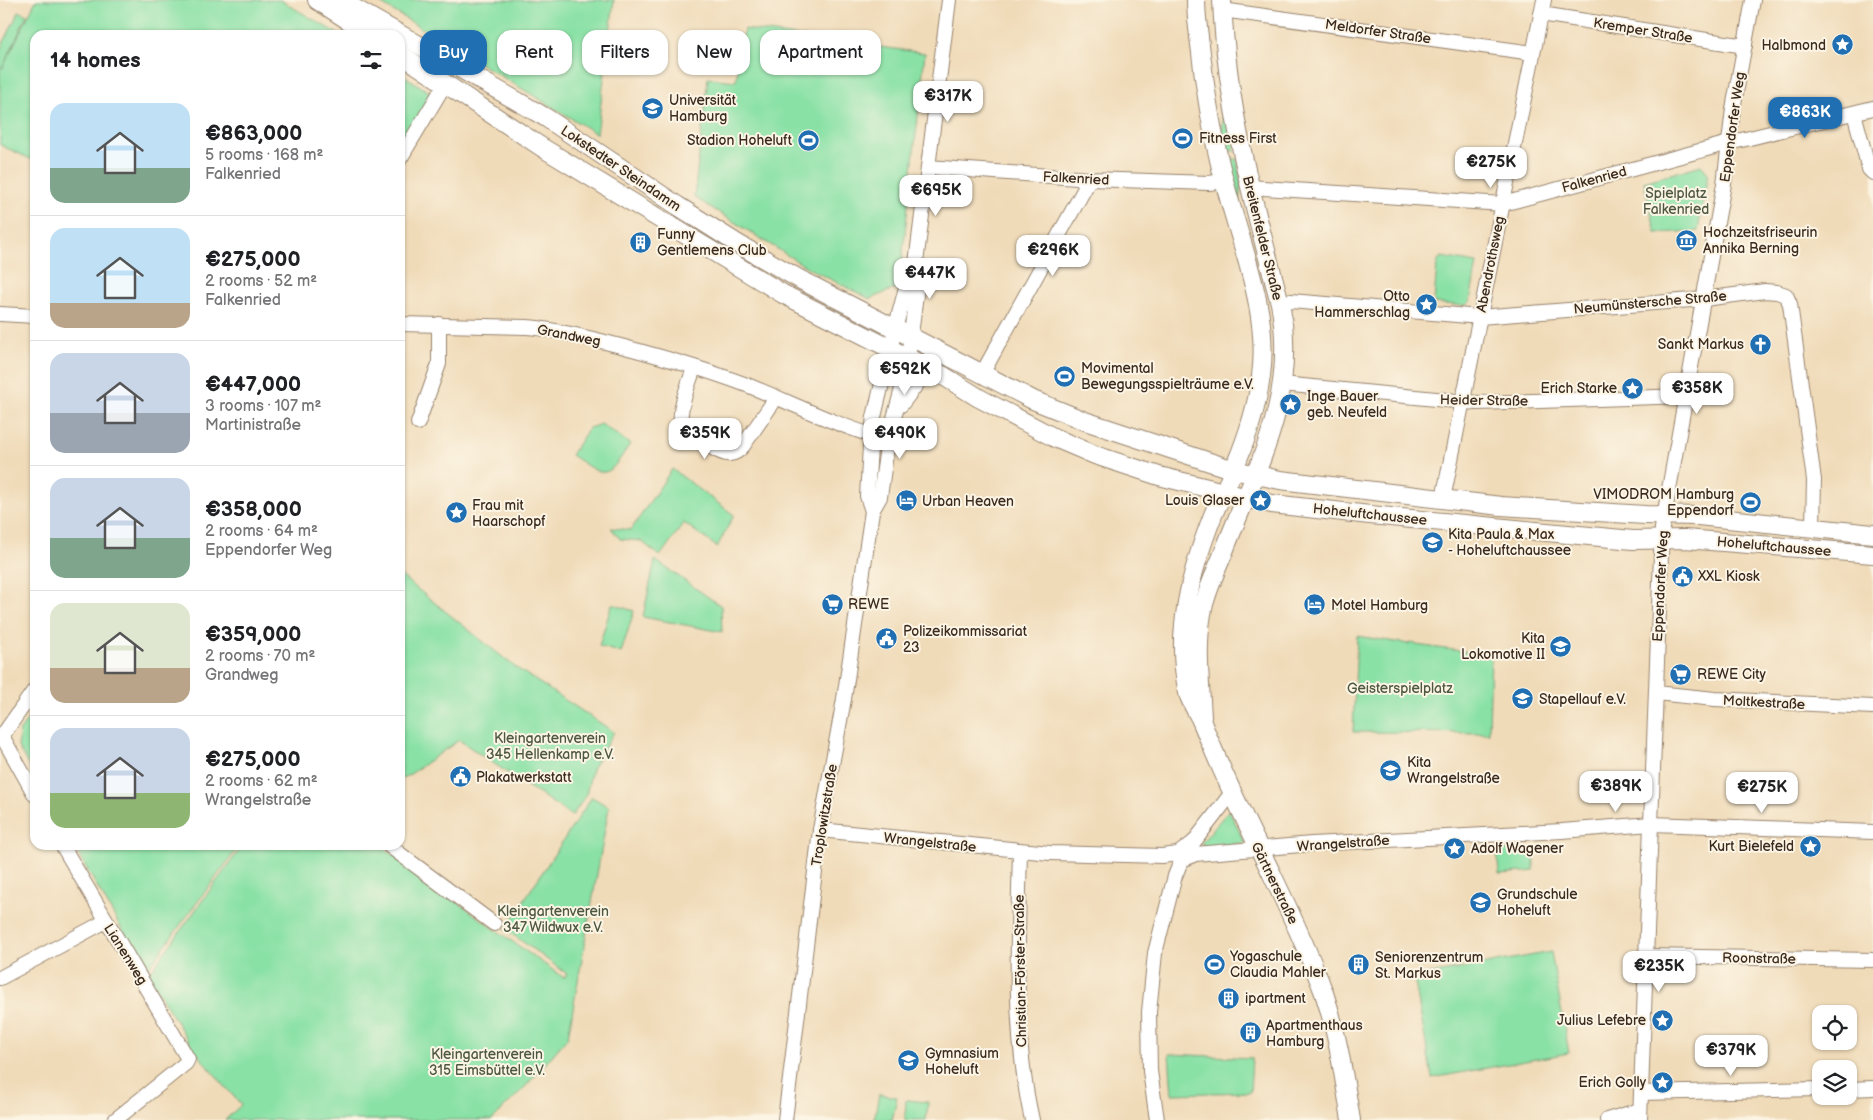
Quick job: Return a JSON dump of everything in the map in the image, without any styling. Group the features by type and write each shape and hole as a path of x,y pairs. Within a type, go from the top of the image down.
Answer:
{"main road":[{"path":"317,0 363,30"},
{"name":"Lokstedter Steindamm","path":"340,0 393,30"},
{"name":"Breitenfelder Straße","path":"1196,0 1205,86 1224,180 1261,321 1263,345 1258,392 1243,447 1234,470"},
{"name":"Breitenfelder Straße","path":"1222,5 1230,85 1249,187 1280,303 1284,327 1285,351 1282,384 1272,430 1256,474"},
{"name":"Lokstedter Steindamm","path":"405,37 545,117 738,244 801,280 901,342"},
{"name":"Lokstedter Steindamm","path":"405,57 542,148 639,205 783,294 901,342"},
{"name":"Hoheluftchaussee","path":"901,342 935,371 979,398 1060,441 1095,455 1159,476 1272,504 1633,540 1685,539 1873,554"},
{"name":"Hoheluftchaussee","path":"901,342 983,372 1033,400 1085,421 1234,470 1287,481 1501,506 1644,515 1698,516 1873,534"},
{"name":"Gärtnerstraße","path":"1234,470 1211,521 1194,569 1184,620 1184,666 1188,694 1231,794 1296,925 1324,995 1334,1032 1351,1120"},
{"name":"Gärtnerstraße","path":"1202,723 1198,644 1201,618 1211,585 1256,474"}],"street":[{"path":"888,440 888,410 897,371 907,284 916,263 949,0"},
{"name":"Abendrothsweg","path":"1443,499 1544,0"},
{"name":"Eppendorfer Weg","path":"1640,1115 1661,540 1664,514 1724,184 1733,109 1753,0"},
{"name":"Meldorfer Straße","path":"1222,5 1533,53"},
{"name":"Kremper Straße","path":"1541,14 1745,46"},
{"path":"405,151 445,84"},
{"name":"Falkenried","path":"1249,187 1503,204 1729,143 1873,108"},
{"path":"1854,113 1870,169 1873,173"},
{"name":"Falkenried","path":"928,167 1090,179 1209,183 1224,180"},
{"path":"983,372 1090,179"},
{"name":"Neumünstersche Straße","path":"1280,303 1292,301 1480,317 1704,299 1765,291 1786,295 1790,304 1814,480 1813,527"},
{"path":"0,314 30,316"},
{"name":"Grandweg","path":"405,324 545,328 639,350 746,385 855,431 888,440"},
{"path":"418,423 439,364 439,324"},
{"name":"Troplowitzstraße","path":"785,1120 820,830 844,699 872,511 880,497 888,440 906,374 901,342"},
{"name":"Troplowitzstraße","path":"872,511 866,496 871,436 877,403 901,342"},
{"path":"694,368 682,410 681,420 683,426 718,451 726,454 739,451 744,446 776,398"},
{"path":"895,414 906,396 920,380 935,371"},
{"name":"Heider Straße","path":"1282,384 1464,402 1686,396"},
{"name":"Moltkestraße","path":"1656,693 1714,699 1873,707"},
{"path":"30,696 1,737 30,786"},
{"path":"1157,1120 1150,1071 1149,1012 1155,953 1180,858 1231,794"},
{"name":"Wrangelstraße","path":"820,830 1020,851 1180,858 1195,854 1312,844 1562,831 1651,824 1873,832"},
{"name":"Lianenweg","path":"65,850 188,1059 186,1063 115,1120"},
{"path":"395,850 494,924"},
{"name":"Christian-Förster-Straße","path":"1020,851 1019,1035 1032,1120"},
{"path":"0,978 106,921"},
{"name":"Roonstraße","path":"1646,956 1873,960"},
{"path":"1857,1088 1873,1088"},
{"path":"1641,1093 1812,1089"},
{"path":"1607,1120 1640,1115"}],"green space":[{"path":"36,0 280,0 331,30 30,30 30,159 0,145 0,50 19,11 27,15 2,69"},
{"path":"375,0 614,0 610,30 582,30 582,75 604,75 597,134 499,75 572,75 572,30 497,30 497,74 487,68 487,30 425,30"},
{"name":"Stadion Hoheluft","path":"744,29 760,31 760,75 881,75 881,47 925,53 899,287 870,299 808,268 694,197 708,78 736,81 737,75 750,75 750,30"},
{"path":"405,76 434,95 405,140"},
{"path":"1229,107 1235,151 1223,150 1221,140 1224,108"},
{"path":"1224,159 1237,159 1241,184 1238,210"},
{"name":"Spielplatz Falkenried","path":"1701,165 1708,173 1698,231 1656,233 1644,182"},
{"path":"1441,257 1477,263 1470,302 1464,306 1434,303 1437,263"},
{"path":"601,424 630,444 616,464 605,472 599,472 571,455 589,428"},
{"path":"672,469 734,515 717,547 684,523 660,556 641,541 620,539 611,528 631,530"},
{"path":"655,560 721,606 722,632 643,617"},
{"name":"Kleingartenverein 345 Hellenkamp e.V.","path":"405,579 515,667 614,732 592,769 586,795 572,816 459,740 405,777"},
{"path":"1338,602 1365,605 1367,609 1363,611 1338,608 1335,605"},
{"path":"612,604 634,611 621,653 599,646"},
{"name":"Geisterspielplatz","path":"1357,636 1491,655 1489,733 1353,732"},
{"path":"30,717 30,768 18,747 20,730"},
{"path":"592,797 609,807 568,1037 526,1086 492,1120 225,1120 241,1105 193,1049 148,975 239,850 387,850 564,978 567,974 505,929"},
{"path":"1229,810 1245,843 1204,847 1202,842"},
{"path":"1534,849 1534,871 1499,874 1497,851"},
{"path":"76,850 236,850 146,971"},
{"path":"1551,952 1569,1053 1432,1078 1414,977"},
{"path":"1169,1054 1252,1058 1250,1092 1172,1094"},
{"path":"879,1094 897,1097 892,1120 874,1120"},
{"path":"906,1100 928,1102 926,1120 905,1120"}],"place":[{"name":"Halbmond","path":"1842,45"},
{"name":"Universität Hamburg","path":"653,108"},
{"name":"Fitness First","path":"1183,138"},
{"name":"Stadion Hoheluft","path":"808,140"},
{"name":"Hochzeitsfriseurin Annika Berning","path":"1687,240"},
{"name":"Funny Gentlemens Club","path":"641,242"},
{"name":"Otto Hammerschlag","path":"1426,304"},
{"name":"Sankt Markus","path":"1760,344"},
{"name":"Movimental Bewegungsspielträume e.V.","path":"1065,376"},
{"name":"Erich Starke","path":"1633,388"},
{"name":"Inge Bauer geb. Neufeld","path":"1291,404"},
{"name":"Louis Glaser","path":"1260,500"},
{"name":"Urban Heaven","path":"906,501"},
{"name":"VIMODROM Hamburg Eppendorf","path":"1750,502"},
{"name":"Frau mit Haarschopf","path":"456,513"},
{"name":"Kita Paula & Max - Hoheluftchaussee","path":"1432,542"},
{"name":"XXL Kiosk","path":"1682,576"},
{"name":"REWE","path":"832,604"},
{"name":"Motel Hamburg","path":"1315,605"},
{"name":"Polizeikommissariat 23","path":"887,639"},
{"name":"Kita Lokomotive II","path":"1561,646"},
{"name":"REWE City","path":"1681,674"},
{"name":"Stapellauf e.V.","path":"1523,699"},
{"name":"Kita Wrangelstraße","path":"1391,770"},
{"name":"Plakatwerkstatt","path":"460,777"},
{"name":"Kurt Bielefeld","path":"1810,846"},
{"name":"Adolf Wagener","path":"1455,848"},
{"name":"Grundschule Hoheluft","path":"1481,902"},
{"name":"Yogaschule Claudia Mahler","path":"1214,964"},
{"name":"Seniorenzentrum St. Markus","path":"1359,965"},
{"name":"ipartment","path":"1229,998"},
{"name":"Julius Lefebre","path":"1662,1020"},
{"name":"Apartmenthaus Hamburg","path":"1250,1033"},
{"name":"Gymnasium Hoheluft","path":"909,1061"},
{"name":"Erich Golly","path":"1662,1082"}],"park label":[{"name":"Kleingartenverein 347 Wildwux e.V.","path":"553,920"},
{"name":"Kleingartenverein 315 Eimsbüttel e.V.","path":"487,1062"}]}
